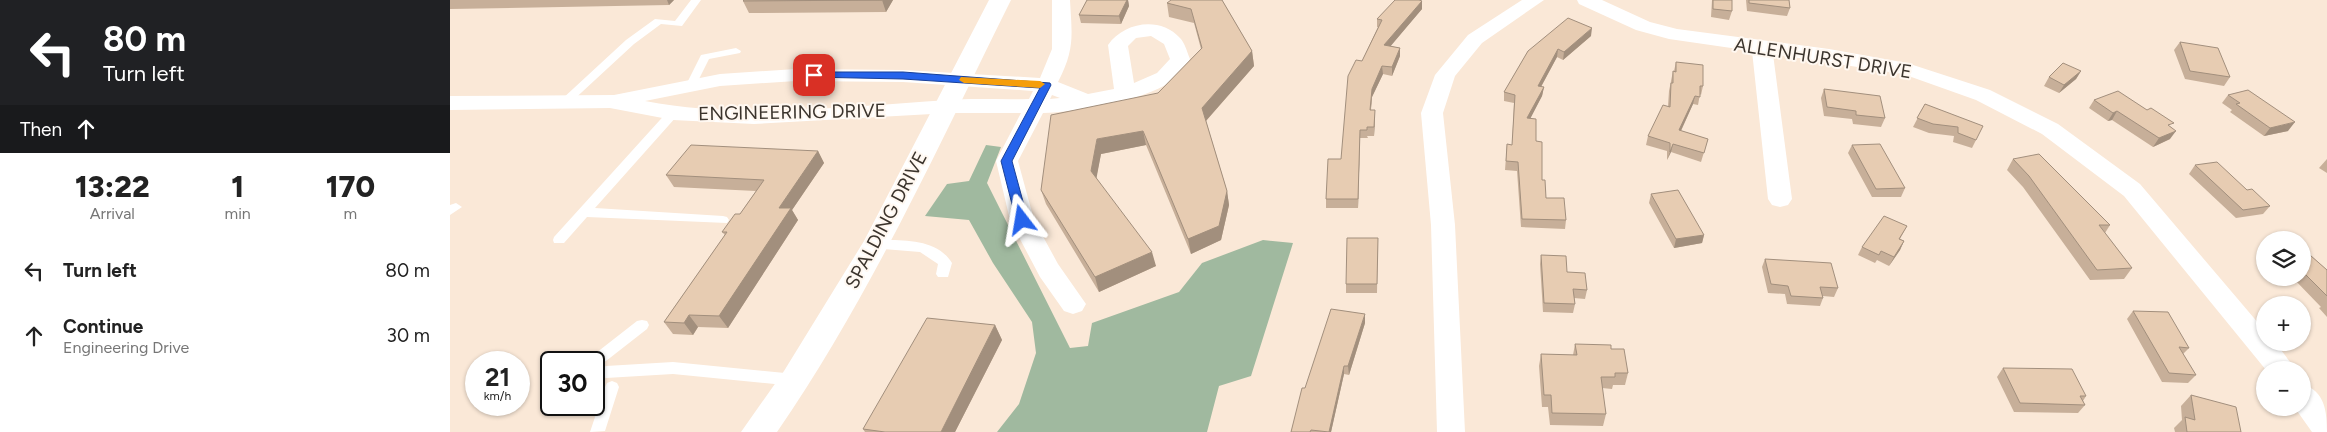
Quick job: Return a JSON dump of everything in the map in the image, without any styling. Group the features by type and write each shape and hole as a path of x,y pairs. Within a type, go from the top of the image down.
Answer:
{"main road":[{"name":"SPALDING DRIVE","path":"758,432 795,380 876,246 945,105 1000,0"}],"street":[{"path":"1061,0 1062,49 1058,63 1007,161 1022,220 1049,270 1072,304"},
{"path":"1451,432 1443,225 1432,113 1445,75 1475,39 1535,0"},
{"name":"ALLENHURST DRIVE","path":"1586,0 1643,26 1676,35 1829,54 1907,69 1983,96 2050,130 2132,190 2274,361"},
{"path":"1762,47 1780,199"},
{"name":"ENGINEERING DRIVE","path":"450,103 610,101 720,80 796,74 903,76 1046,85 1087,102"},
{"path":"945,105 1037,106 1087,102 1125,92"},
{"name":"ENGINEERING DRIVE","path":"610,101 673,113 754,117 922,109 945,105"},
{"path":"2311,408 2327,431"}],"lane":[{"path":"565,102 630,42 659,21 678,24 696,0"},
{"path":"691,85 705,57 736,51"},
{"path":"559,240 673,113"},
{"path":"584,212 723,220"},
{"path":"876,246 920,247 937,253 945,263 943,274"},
{"path":"605,354 642,325"},
{"path":"597,432 609,380 673,368 795,380"}],"green space":[{"path":"986,145 1001,147 987,183 1070,348 1088,346 1092,323 1179,292 1202,263 1263,240 1293,243 1251,376 1219,386 1207,432 997,432 1019,404 1036,353 1032,322 993,263 969,220 925,216 947,184 969,181"}],"building":[{"path":"744,0 882,0 743,1"},
{"path":"1087,0 1127,0 1119,16 1079,15"},
{"path":"1171,0 1222,0 1252,51 1202,108 1227,191 1219,226 1188,239 1143,131 1097,139 1091,171 1152,252 1095,277 1041,190 1051,115 1158,93 1202,48 1191,9 1167,3"},
{"path":"1395,0 1422,1 1384,45 1400,48 1392,67 1382,66 1372,89 1370,110 1375,110 1374,127 1360,130 1358,199 1326,199 1328,159 1341,159 1348,76 1356,60 1362,61 1382,20 1377,19"},
{"path":"1713,0 1732,0 1732,11 1713,9"},
{"path":"1749,0 1789,0 1790,8 1749,3"},
{"path":"1568,18 1592,28 1564,52 1558,49 1538,86 1544,87 1527,118 1536,119 1536,141 1542,142 1542,180 1545,180 1546,198 1564,198 1566,220 1522,219 1518,162 1506,161 1507,144 1512,145 1515,95 1504,92 1528,51"},
{"path":"2180,42 2218,48 2230,77 2190,71"},
{"path":"1676,62 1703,65 1703,86 1700,86 1700,97 1695,96 1679,130 1708,139 1704,153 1673,144 1670,152 1670,143 1648,136 1663,105 1670,107 1671,83 1673,83 1673,71 1676,72"},
{"path":"2063,63 2081,71 2064,85 2049,77"},
{"path":"1824,89 1880,96 1885,118 1856,115 1856,111 1827,107"},
{"path":"2248,90 2295,122 2270,128 2236,104 2240,103 2228,95"},
{"path":"2118,91 2147,110 2151,108 2174,123 2168,125 2176,131 2159,138 2117,111 2113,113 2094,100"},
{"path":"1925,104 1983,126 1976,140 1958,133 1958,127 1933,124 1917,118"},
{"path":"1880,144 1905,188 1876,189 1852,145"},
{"path":"691,145 818,151 779,208 791,208 719,316 689,315 684,323 664,322 727,232 722,232 735,214 740,214 764,180 666,175"},
{"path":"2039,154 2110,225 2099,225 2132,268 2097,270 2029,176 2013,159"},
{"path":"2217,162 2247,190 2252,189 2270,206 2243,210 2195,165"},
{"path":"1678,190 1704,235 1676,239 1651,194"},
{"path":"1884,216 1907,226 1899,239 1904,241 1894,257 1881,251 1879,255 1862,247"},
{"path":"1347,238 1378,238 1377,284 1346,284"},
{"path":"1541,255 1566,256 1567,272 1585,273 1587,290 1573,289 1575,304 1544,303"},
{"path":"2311,256 2327,270 2327,296 2311,280"},
{"path":"1765,259 1831,263 1838,288 1820,287 1823,298 1791,296 1788,286 1771,284"},
{"path":"1331,309 1365,314 1348,366 1344,366 1329,432 1311,430 1310,432 1291,432 1302,388 1305,388"},
{"path":"2133,311 2168,312 2189,348 2179,347 2196,375 2169,373"},
{"path":"927,318 995,325 941,432 885,432 863,429"},
{"path":"1575,344 1611,345 1611,349 1624,349 1628,373 1615,373 1615,377 1601,377 1606,414 1552,413 1551,395 1544,395 1541,354 1577,355"},
{"path":"2003,368 2072,369 2086,396 2080,396 2085,405 2020,403"},
{"path":"2191,395 2236,407 2241,432 2187,432 2185,417 2195,420"}],"slow traffic":[{"path":"964,80 1040,84"}],"route":[{"path":"814,75 903,76 1046,85 1037,106 1007,161 1022,220"}]}
